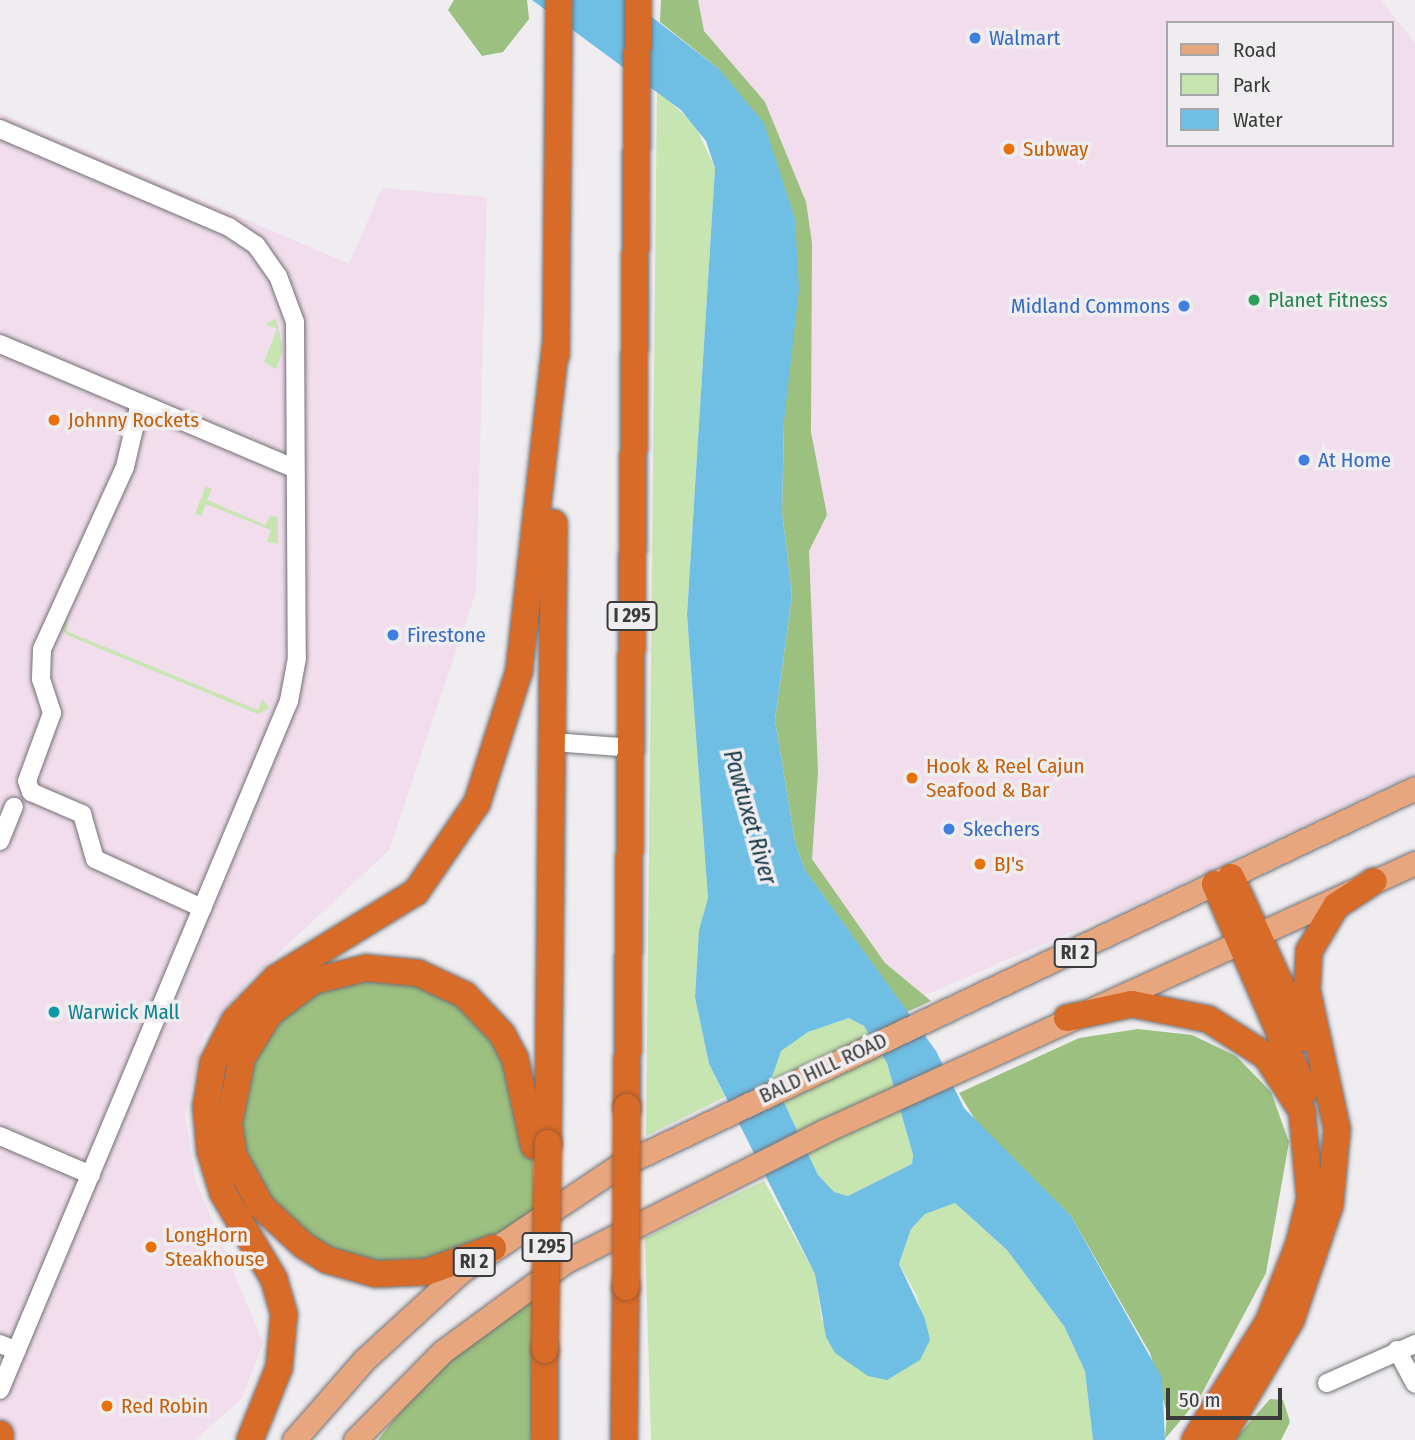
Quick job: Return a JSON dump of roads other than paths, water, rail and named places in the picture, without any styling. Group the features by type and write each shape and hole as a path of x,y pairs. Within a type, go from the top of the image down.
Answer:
{"highway":[{"path":"545,1440 541,1144 552,742 559,0"},
{"name":"I 295","path":"624,1440 638,0"},
{"path":"250,1440 267,1402 283,1351 284,1314 274,1279 223,1193 210,1151 206,1107 213,1063 235,1020 268,985 416,892 477,803 519,671 556,339"},
{"path":"1223,880 1328,1091"},
{"path":"1220,1440 1268,1366 1311,1276 1336,1167 1328,1091 1307,990 1309,951 1336,906 1374,881"},
{"path":"1195,1440 1238,1376 1286,1284 1310,1199 1310,1105 1249,934"},
{"path":"493,1248 426,1272 376,1274 327,1260 303,1245 261,1206 234,1156 229,1123 242,1058 270,1013 313,981 366,968 418,973 465,995 502,1034 515,1058 541,1144"},
{"path":"1067,1018 1132,1004 1208,1019 1266,1056 1288,1080 1310,1144"},
{"path":"626,1299 643,1440"},
{"path":"232,1440 267,1402"},
{"path":"0,1434 0,1440"}],"main road":[{"name":"BALD HILL ROAD","path":"294,1440 364,1360 493,1248 617,1167 1415,788"},
{"name":"RI 2","path":"355,1440 442,1352 497,1309 566,1261 720,1181 822,1132 1249,934 1415,863"}],"street":[{"path":"0,129 229,227 256,245 278,276 295,322 295,680 91,1175 8,1347 0,1390"},
{"path":"0,344 294,468"},
{"path":"140,403 125,467 42,649 41,679 52,713 27,781 31,792 82,814 95,859 202,908"},
{"path":"552,742 631,748"},
{"path":"0,841 14,807"},
{"path":"0,1136 91,1175"},
{"path":"1327,1383 1415,1344"},
{"path":"1397,1350 1415,1384"}],"water":[{"name":"Pawtuxet River","path":"532,0 630,0 719,69 764,123 795,219 799,289 784,421 782,512 792,595 775,720 795,842 805,870 936,1051 964,1108 1071,1216 1162,1378 1165,1440 1093,1440 1085,1371 1064,1326 1007,1250 955,1203 925,1214 911,1229 899,1264 925,1319 930,1340 920,1360 887,1380 868,1376 835,1353 826,1337 815,1274 709,1064 695,997 699,930 708,898 687,615 715,168 706,141 681,110","holes":["849,1018 864,1026 887,1063 913,1155 912,1164 848,1196 834,1192 818,1175 772,1077 781,1051 808,1032"]}],"place":[{"name":"Walmart","path":"975,38"},
{"name":"Subway","path":"1009,149"},
{"name":"Planet Fitness","path":"1254,300"},
{"name":"Midland Commons","path":"1184,306"},
{"name":"Johnny Rockets","path":"54,420"},
{"name":"At Home","path":"1304,460"},
{"name":"Firestone","path":"393,635"},
{"name":"Hook & Reel Cajun Seafood & Bar","path":"912,778"},
{"name":"Skechers","path":"949,829"},
{"name":"BJ's","path":"980,864"},
{"name":"Warwick Mall","path":"54,1012"},
{"name":"LongHorn Steakhouse","path":"151,1247"},
{"name":"Red Robin","path":"107,1406"}]}
